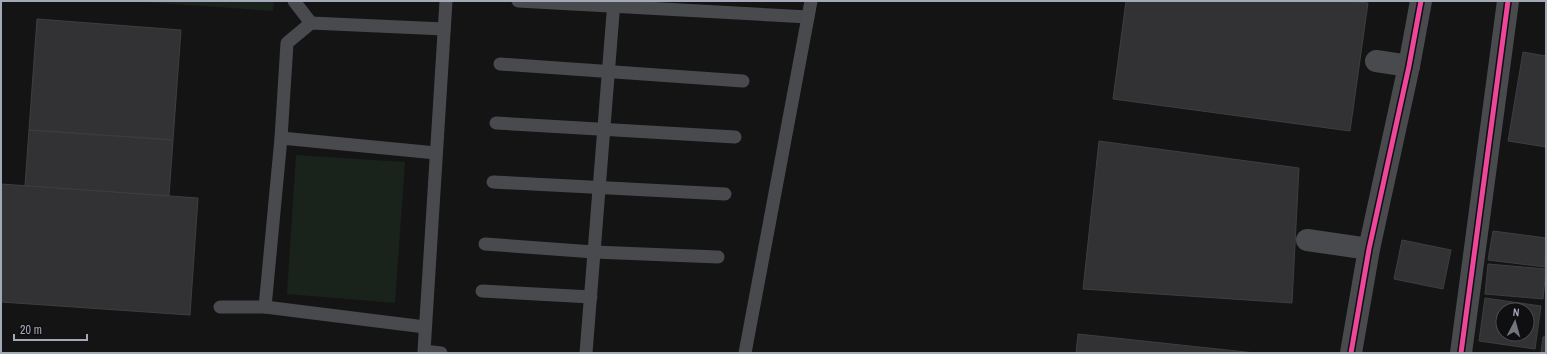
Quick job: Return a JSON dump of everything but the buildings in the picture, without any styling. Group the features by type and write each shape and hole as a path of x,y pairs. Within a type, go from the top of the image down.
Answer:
{"street":[{"path":"1351,353 1369,250 1409,66 1421,1"},
{"path":"1461,353 1508,1"},
{"path":"1376,61 1409,66"},
{"path":"1307,240 1369,250"}],"lane":[{"path":"294,1 311,23"},
{"path":"441,353 424,351 446,1"},
{"path":"518,1 614,4 808,17"},
{"path":"745,353 811,1"},
{"path":"586,353 614,4"},
{"path":"265,307 281,138 287,44 311,23 444,29"},
{"path":"500,64 743,81"},
{"path":"496,123 604,131 735,138"},
{"path":"281,138 436,153"},
{"path":"493,182 725,194"},
{"path":"484,244 594,252 718,257"},
{"path":"482,290 591,297"},
{"path":"220,308 265,307 425,327"}],"shaded area":[{"path":"131,1 274,1 273,11"},
{"path":"296,155 405,162 395,303 287,294"}],"cycle path":[{"path":"1351,353 1369,249 1409,66 1421,1"},
{"path":"1461,353 1508,1"}]}
